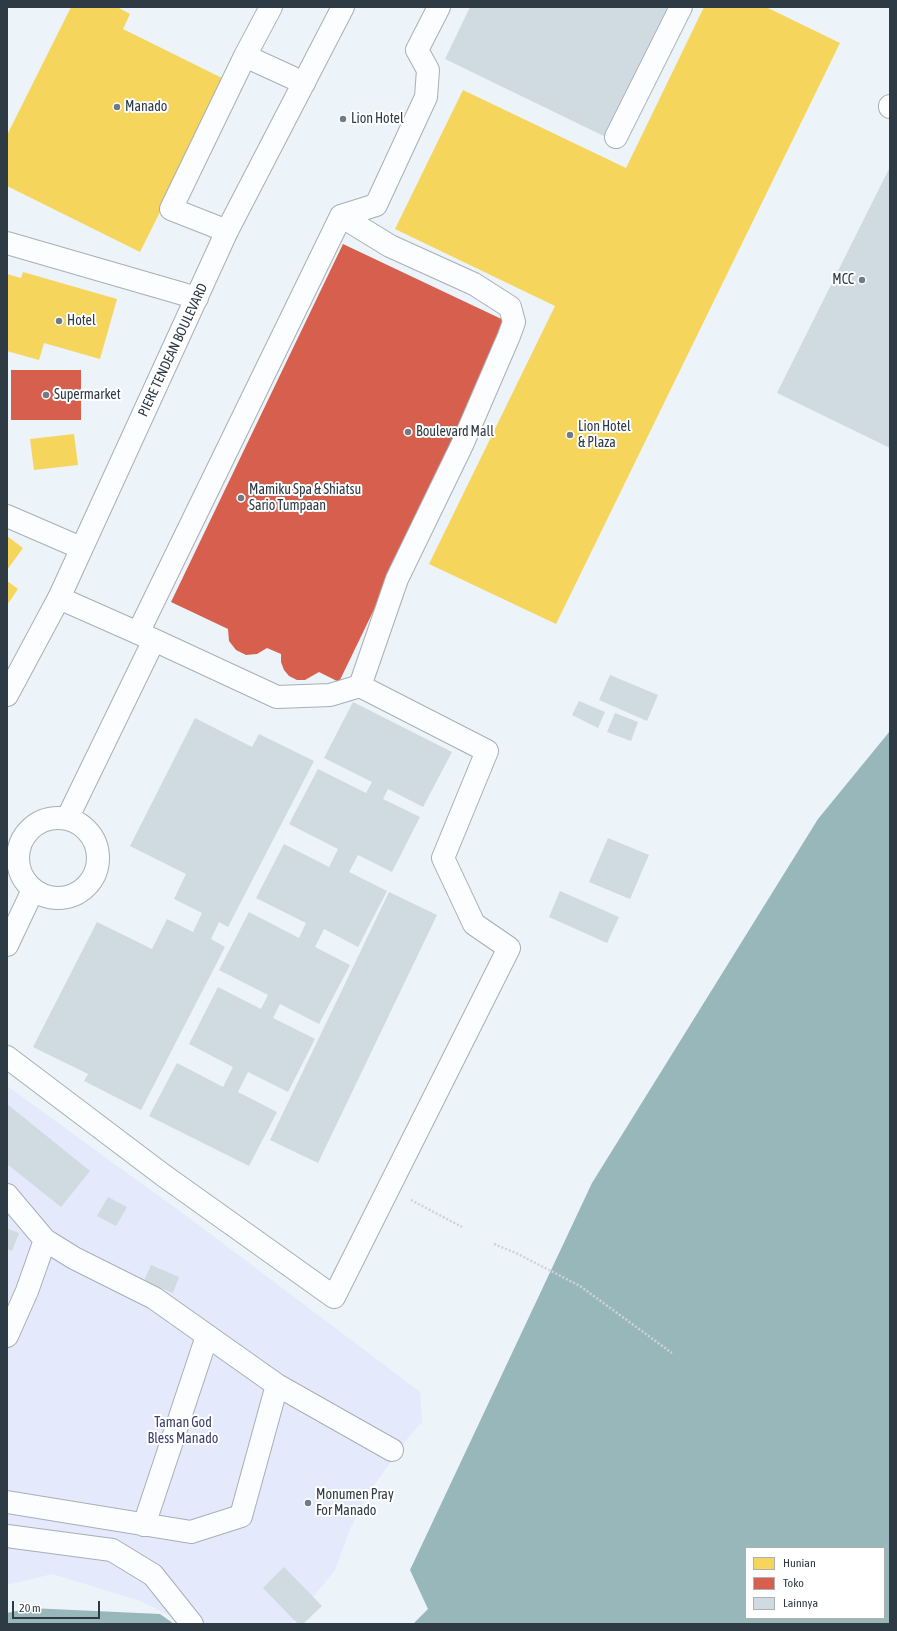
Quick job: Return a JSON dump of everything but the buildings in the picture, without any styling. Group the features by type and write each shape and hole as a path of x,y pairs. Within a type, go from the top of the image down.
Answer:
{"main road":[{"path":"227,231 171,209 245,56 271,7"},
{"name":"PIERE TENDEAN BOULEVARD","path":"7,695 59,598 227,231 343,7"},
{"path":"67,819 146,636 341,216 376,205 426,97 428,70 417,50 439,7"},
{"path":"616,137 681,7"},
{"path":"245,56 304,84"},
{"path":"341,216 390,246 474,284 510,308 514,322 462,445 397,579 360,686"},
{"path":"7,243 197,298"},
{"path":"7,516 81,548"},
{"path":"7,1057 163,1175 334,1296 509,948 474,924 443,858 488,751 360,686 330,695 277,697 146,636 59,598"},
{"path":"57,818 67,819 78,823 88,831 98,852 98,864 95,876 83,889 67,897 55,899 43,896 33,890 23,878 17,862 21,841 27,831 36,824 57,818"},
{"path":"7,945 33,890"},
{"path":"7,1195 45,1240 74,1258 154,1298 277,1385 392,1450"},
{"path":"7,1336 27,1291 45,1240"},
{"path":"144,1525 207,1336"},
{"path":"7,1502 191,1532 241,1516 277,1385"},
{"path":"7,1536 112,1550 153,1575 192,1624"}],"path":[{"path":"388,1188 462,1227"},
{"path":"494,1244 518,1254 580,1286 672,1353"}],"green space":[{"name":"Taman God Bless Manado","path":"7,1086 196,1223 420,1392 422,1422 407,1439 367,1495 350,1529 335,1570 291,1624 185,1624 141,1601 52,1574 7,1585"}],"shaded area":[{"path":"890,731 890,1624 413,1624 428,1609 410,1570 592,1183 818,819"},
{"path":"30,1608 160,1614 174,1624 7,1624 7,1613"}],"place":[{"name":"Manado","path":"117,107"},
{"name":"Lion Hotel","path":"343,119"},
{"name":"MCC","path":"862,280"},
{"name":"Hotel","path":"59,321"},
{"name":"Supermarket","path":"46,395"},
{"name":"Boulevard Mall","path":"408,432"},
{"name":"Lion Hotel & Plaza","path":"570,435"},
{"name":"Mamiku Spa & Shiatsu Sario Tumpaan","path":"241,498"},
{"name":"Monumen Pray For Manado","path":"308,1503"}]}
